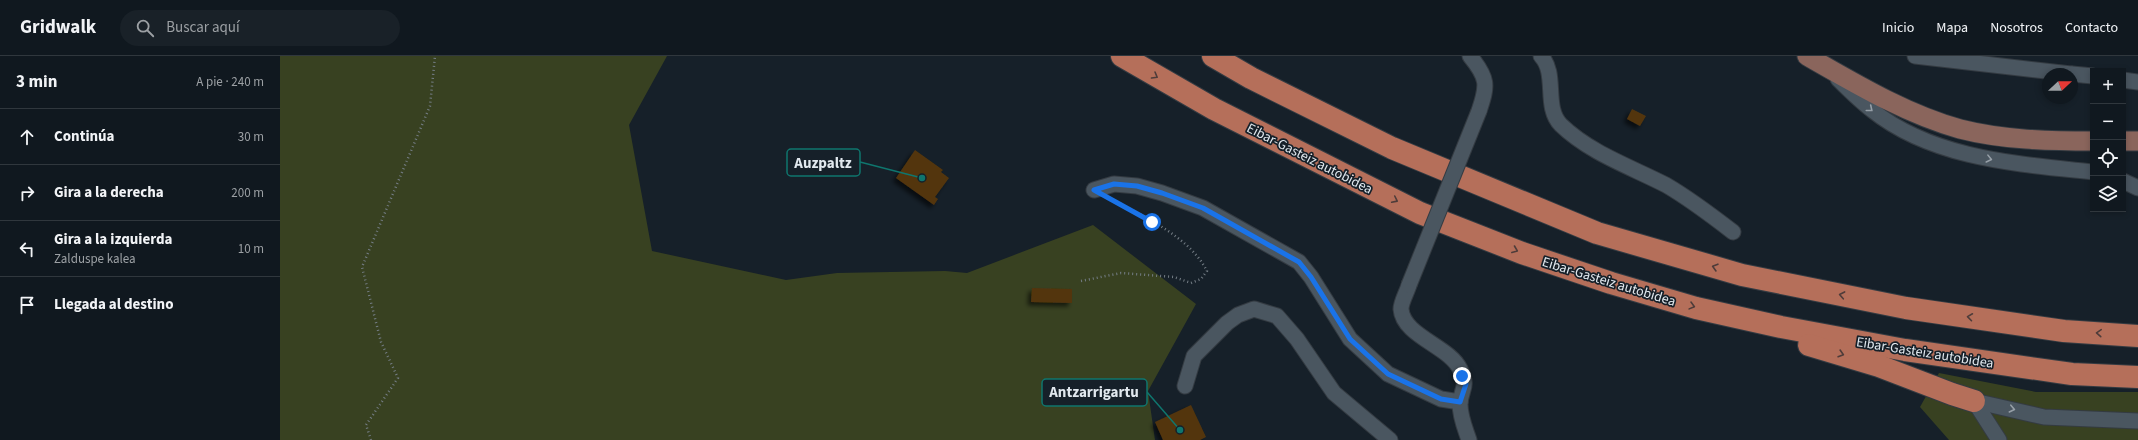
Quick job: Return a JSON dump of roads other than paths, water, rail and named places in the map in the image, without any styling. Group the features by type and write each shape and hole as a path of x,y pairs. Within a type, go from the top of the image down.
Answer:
{"highway":[{"name":"Eibar-Gasteiz autobidea","path":"1122,56 1214,109 1420,212 1522,253 1611,283 1696,308 1780,328 1905,350 2072,374 2138,377"},
{"path":"1213,56 1251,78 1392,148 1597,233 1742,275 1906,308 2064,331 2138,336"},
{"path":"1780,328 1801,342 1879,366 1974,401"}],"main road":[{"path":"1814,60 1898,106 1961,129 2030,140 2090,142"},
{"path":"2126,142 2138,142"}],"street":[{"path":"1469,440 1461,416 1460,402 1466,384 1459,367 1447,355 1429,343 1406,322 1401,308 1486,90 1482,70 1470,56"},
{"path":"1541,56 1549,74 1551,103 1559,123 1578,139 1700,205 1733,232"},
{"path":"1915,56 2042,71"},
{"path":"1814,60 1872,111 1912,135 1956,151 2000,162 2090,172"},
{"path":"2078,75 2090,76"},
{"path":"2126,80 2138,82"},
{"path":"2126,182 2138,188"},
{"path":"1094,190 1114,184 1137,186 1162,193 1203,208 1299,262 1311,277 1350,339 1388,374 1441,399 1460,402"},
{"path":"1185,386 1194,356 1226,323 1238,315 1254,309 1277,316 1297,339 1334,393 1390,440"},
{"path":"1974,401 2044,417 2138,421"},
{"path":"1974,401 1999,440"}],"place":[{"name":"Auzpaltz","path":"922,178"},
{"name":"Antzarrigartu","path":"1180,430"}]}
